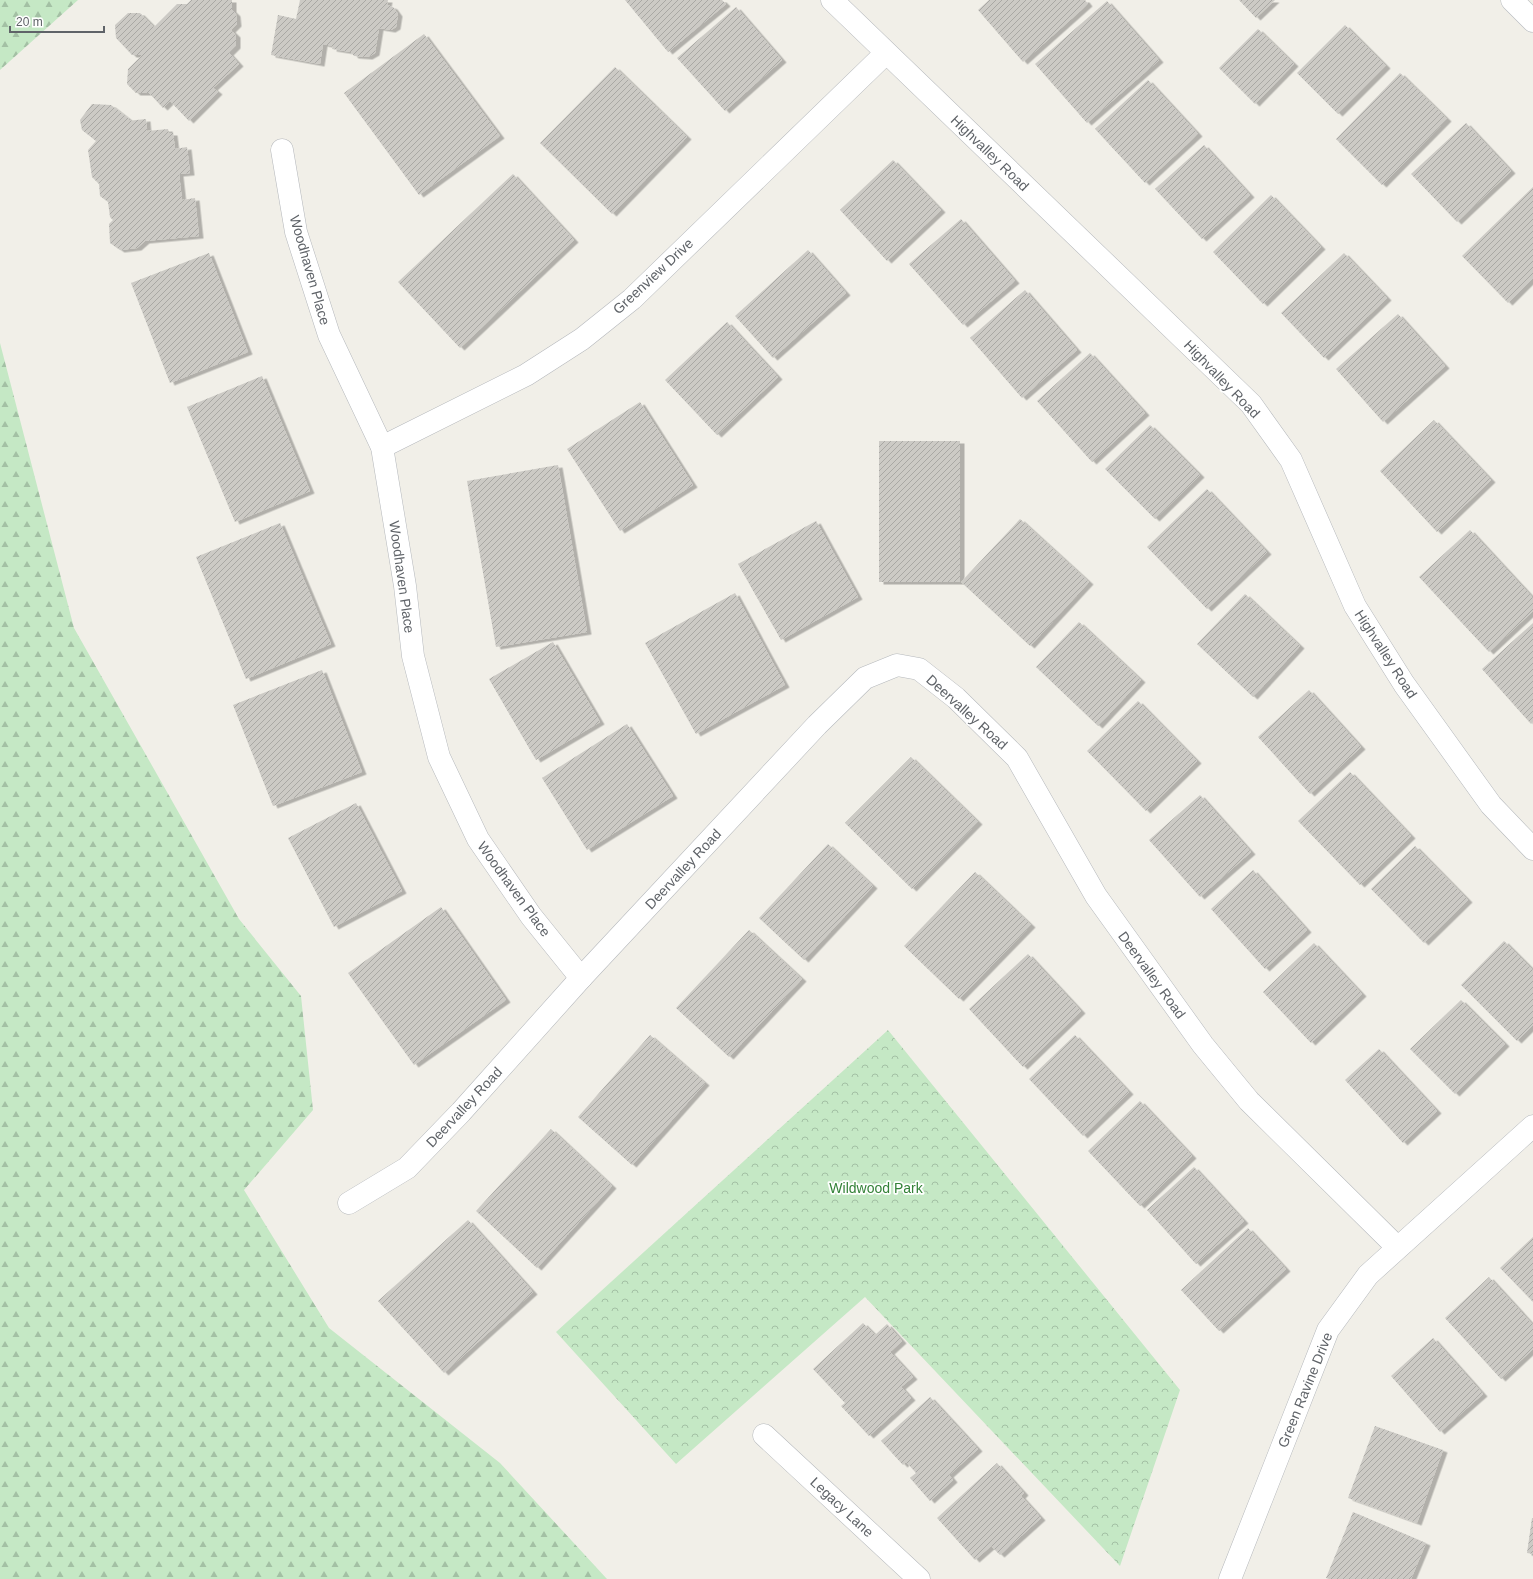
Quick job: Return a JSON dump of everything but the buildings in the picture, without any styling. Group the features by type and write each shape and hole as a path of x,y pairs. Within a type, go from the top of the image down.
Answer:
{"street":[{"name":"Highvalley Road","path":"832,0 1251,404 1291,460 1359,613 1404,684 1491,805 1533,849"},
{"path":"1512,0 1533,21"},
{"name":"Greenview Drive","path":"382,447 526,375 582,339 632,299 886,53"},
{"name":"Woodhaven Place","path":"282,150 296,232 329,335 382,447 405,586 413,656 439,757 478,839 531,916 581,978"},
{"name":"Deervalley Road","path":"349,1202 407,1168 461,1112 581,978 818,725 865,678 897,665 919,669 956,698 1017,758 1096,896 1212,1056 1249,1101 1397,1247"},
{"name":"Green Ravine Drive","path":"1232,1571 1328,1330 1368,1275 1397,1247 1533,1126"},
{"name":"Legacy Lane","path":"764,1434 919,1579"}],"green space":[{"path":"0,0 78,0 0,70"},
{"path":"0,343 74,628 239,919 301,996 313,1110 244,1190 329,1328 500,1463 607,1579 0,1579"},
{"name":"Wildwood Park","path":"888,1030 1180,1390 1120,1566 865,1297 676,1464 556,1332"}]}
